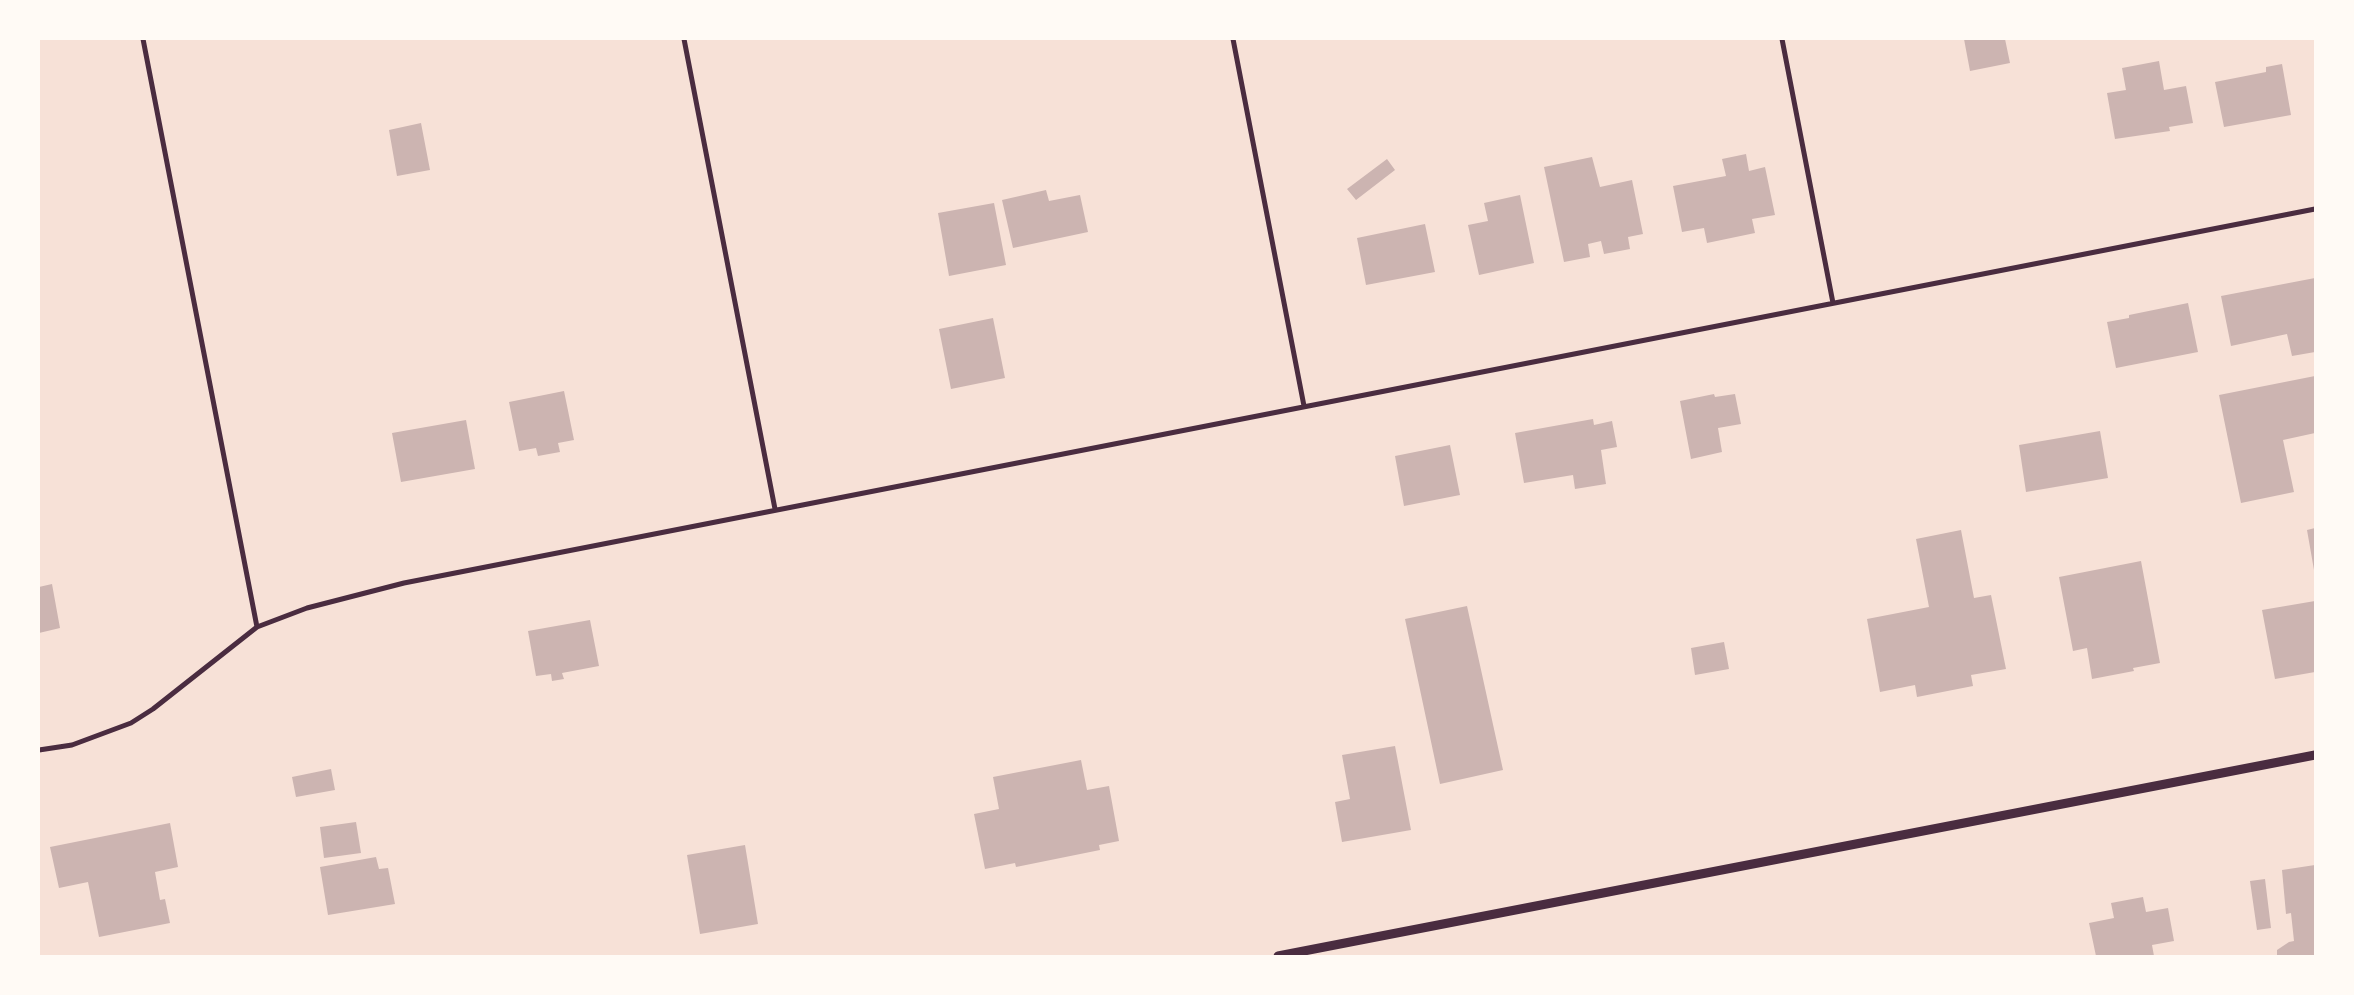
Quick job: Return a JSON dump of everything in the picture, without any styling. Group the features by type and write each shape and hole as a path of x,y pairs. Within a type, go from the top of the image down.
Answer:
{"street":[{"path":"142,39 257,627"},
{"path":"684,39 775,509"},
{"path":"1233,39 1304,406"},
{"path":"1782,39 1833,303"},
{"path":"39,750 72,745 130,724 153,709 257,627 307,608 404,583 2315,209"},
{"path":"1278,956 2315,755"}],"building":[{"path":"1964,39 2005,39 2010,63 1970,71"},
{"path":"2159,61 2164,90 2186,86 2193,123 2169,127 2170,131 2115,139 2107,93 2126,90 2122,68"},
{"path":"2282,64 2291,115 2224,127 2215,82 2266,72 2266,67"},
{"path":"421,123 430,170 397,176 389,130"},
{"path":"1746,154 1749,171 1765,167 1775,215 1752,219 1755,233 1707,243 1704,228 1682,232 1673,186 1726,176 1722,159"},
{"path":"1592,157 1600,187 1632,180 1643,234 1628,237 1630,249 1604,254 1601,241 1588,244 1590,257 1564,262 1544,167"},
{"path":"1387,159 1395,170 1356,200 1347,189"},
{"path":"1046,190 1049,201 1080,195 1088,232 1013,248 1002,200"},
{"path":"1520,195 1534,263 1479,275 1468,225 1488,221 1484,203"},
{"path":"994,203 1006,265 949,276 938,213"},
{"path":"1425,224 1435,272 1366,285 1357,238"},
{"path":"2315,278 2315,352 2292,356 2287,334 2231,346 2221,296"},
{"path":"2188,303 2198,352 2116,368 2107,322 2129,318 2129,315"},
{"path":"993,318 1005,378 951,389 939,329"},
{"path":"2315,376 2315,433 2283,440 2294,492 2241,503 2219,395"},
{"path":"564,391 574,440 558,443 560,452 538,456 536,448 519,451 509,402"},
{"path":"1714,394 1715,397 1735,394 1741,424 1718,428 1722,452 1691,459 1680,401"},
{"path":"1593,419 1594,425 1612,421 1617,447 1601,450 1606,484 1575,489 1573,475 1524,483 1515,433"},
{"path":"466,420 475,469 401,482 392,433"},
{"path":"2100,431 2108,478 2026,492 2019,445"},
{"path":"1450,445 1460,495 1404,506 1395,456"},
{"path":"2315,528 2315,570 2314,570 2307,530"},
{"path":"1961,530 1974,598 1991,595 2006,669 1971,675 1973,686 1917,697 1915,685 1880,692 1867,619 1929,607 1916,539"},
{"path":"2141,561 2160,663 2133,668 2134,671 2092,679 2087,648 2073,651 2059,577"},
{"path":"52,584 60,628 39,633 39,587"},
{"path":"2315,601 2315,672 2275,679 2262,610"},
{"path":"1467,606 1503,770 1440,784 1405,619"},
{"path":"590,620 599,666 562,673 564,679 552,681 551,674 536,676 528,631"},
{"path":"1724,642 1729,669 1695,675 1691,648"},
{"path":"1395,746 1411,830 1342,842 1335,802 1350,799 1342,755"},
{"path":"1081,760 1087,790 1109,786 1119,841 1099,845 1100,850 1016,867 1015,863 985,869 974,814 999,809 993,777"},
{"path":"331,769 335,790 296,797 292,777"},
{"path":"356,822 361,853 324,858 320,827"},
{"path":"170,823 178,867 155,872 160,900 165,899 170,923 99,937 88,882 59,888 50,847"},
{"path":"745,845 758,924 700,934 687,855"},
{"path":"376,857 379,869 388,868 395,904 328,915 320,867"},
{"path":"2315,865 2315,956 2277,956 2277,950 2294,941 2291,913 2286,914 2282,870"},
{"path":"2265,879 2271,928 2257,930 2250,881"},
{"path":"2143,897 2146,912 2168,908 2174,941 2152,945 2154,956 2096,956 2089,923 2114,918 2111,903"}]}
